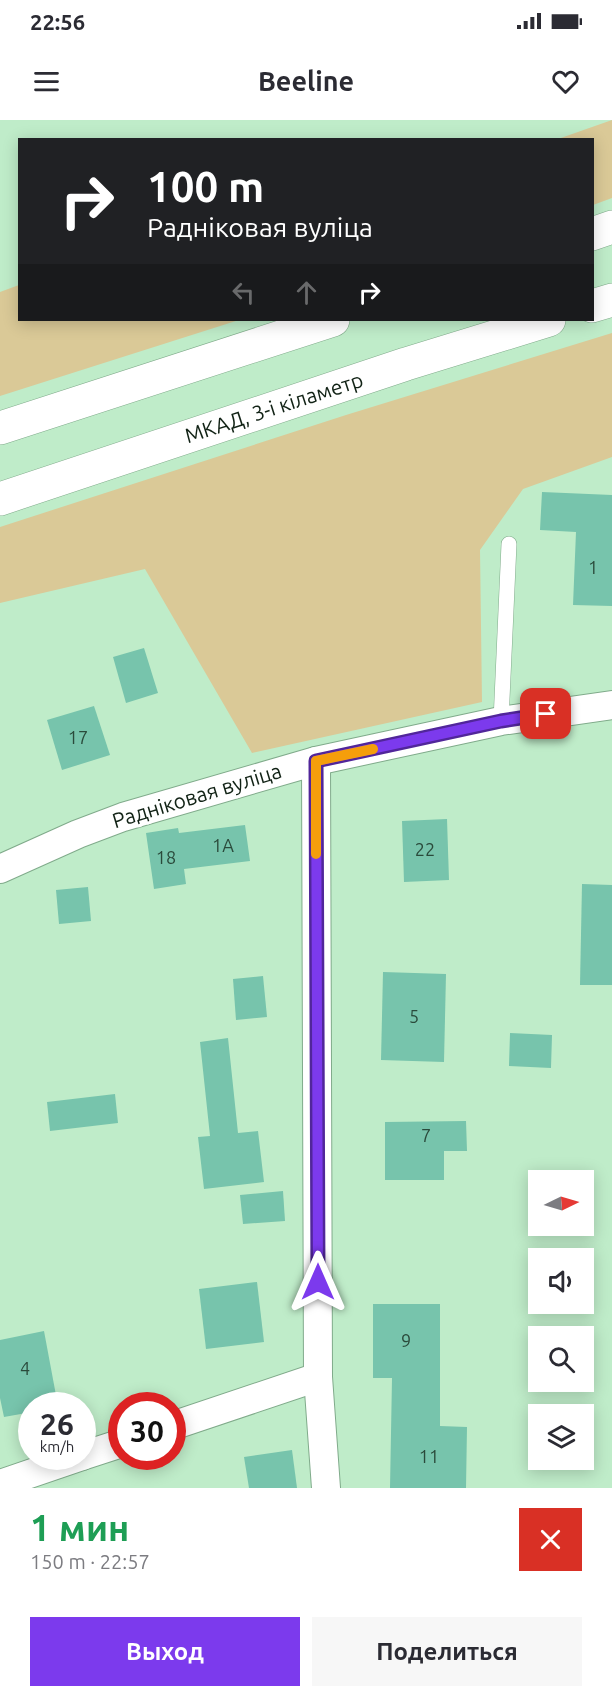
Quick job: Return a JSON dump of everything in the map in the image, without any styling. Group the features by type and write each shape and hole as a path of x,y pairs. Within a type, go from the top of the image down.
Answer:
{"highway":[{"path":"594,233 612,227"},
{"path":"594,305 612,300"},
{"path":"0,428 330,321"},
{"name":"МКАД, 3-і кіламетр","path":"0,499 406,364 546,321"}],"street":[{"name":"Радніковая вуліца","path":"0,869 78,834 123,817 316,761 501,721 612,705"},
{"path":"316,761 318,1377 326,1488"},
{"path":"186,1421 318,1377"},
{"path":"0,1484 41,1470"}],"lane":[{"path":"501,721 509,544"}],"shaded area":[{"path":"612,120 612,198 594,205 594,138 561,138"},
{"path":"18,285 18,321 236,321 0,396 0,292"},
{"path":"612,333 612,457 523,489 480,550 482,702 252,753 145,569 0,603 0,527 346,415"}],"building":[{"path":"542,492 612,495 612,606 573,605 576,532 540,530"},
{"path":"144,648 158,693 126,703 113,657"},
{"path":"94,706 110,755 62,770 47,720"},
{"path":"447,819 449,880 404,882 402,821"},
{"path":"245,825 250,861 184,869 186,884 154,889 146,833 178,828 179,833"},
{"path":"582,884 612,885 612,985 580,985"},
{"path":"88,887 91,921 59,924 56,890"},
{"path":"383,972 446,974 444,1062 381,1060"},
{"path":"263,976 267,1017 236,1020 233,979"},
{"path":"510,1033 552,1035 551,1068 509,1066"},
{"path":"228,1038 238,1133 258,1131 264,1182 204,1189 198,1137 210,1136 200,1042"},
{"path":"115,1094 118,1123 50,1131 47,1102"},
{"path":"466,1121 467,1151 444,1151 444,1180 385,1180 385,1122"},
{"path":"283,1191 285,1221 243,1224 240,1195"},
{"path":"257,1282 264,1342 206,1349 199,1289"},
{"path":"373,1304 440,1304 440,1426 467,1427 466,1488 390,1488 392,1378 373,1378"},
{"path":"44,1331 55,1392 18,1392 18,1414 4,1417 0,1398 0,1340"},
{"path":"292,1450 297,1488 249,1488 244,1457"}],"slow traffic":[{"path":"316,854 316,761 373,749"}],"route":[{"path":"318,1282 316,761 501,721 546,714"}]}
